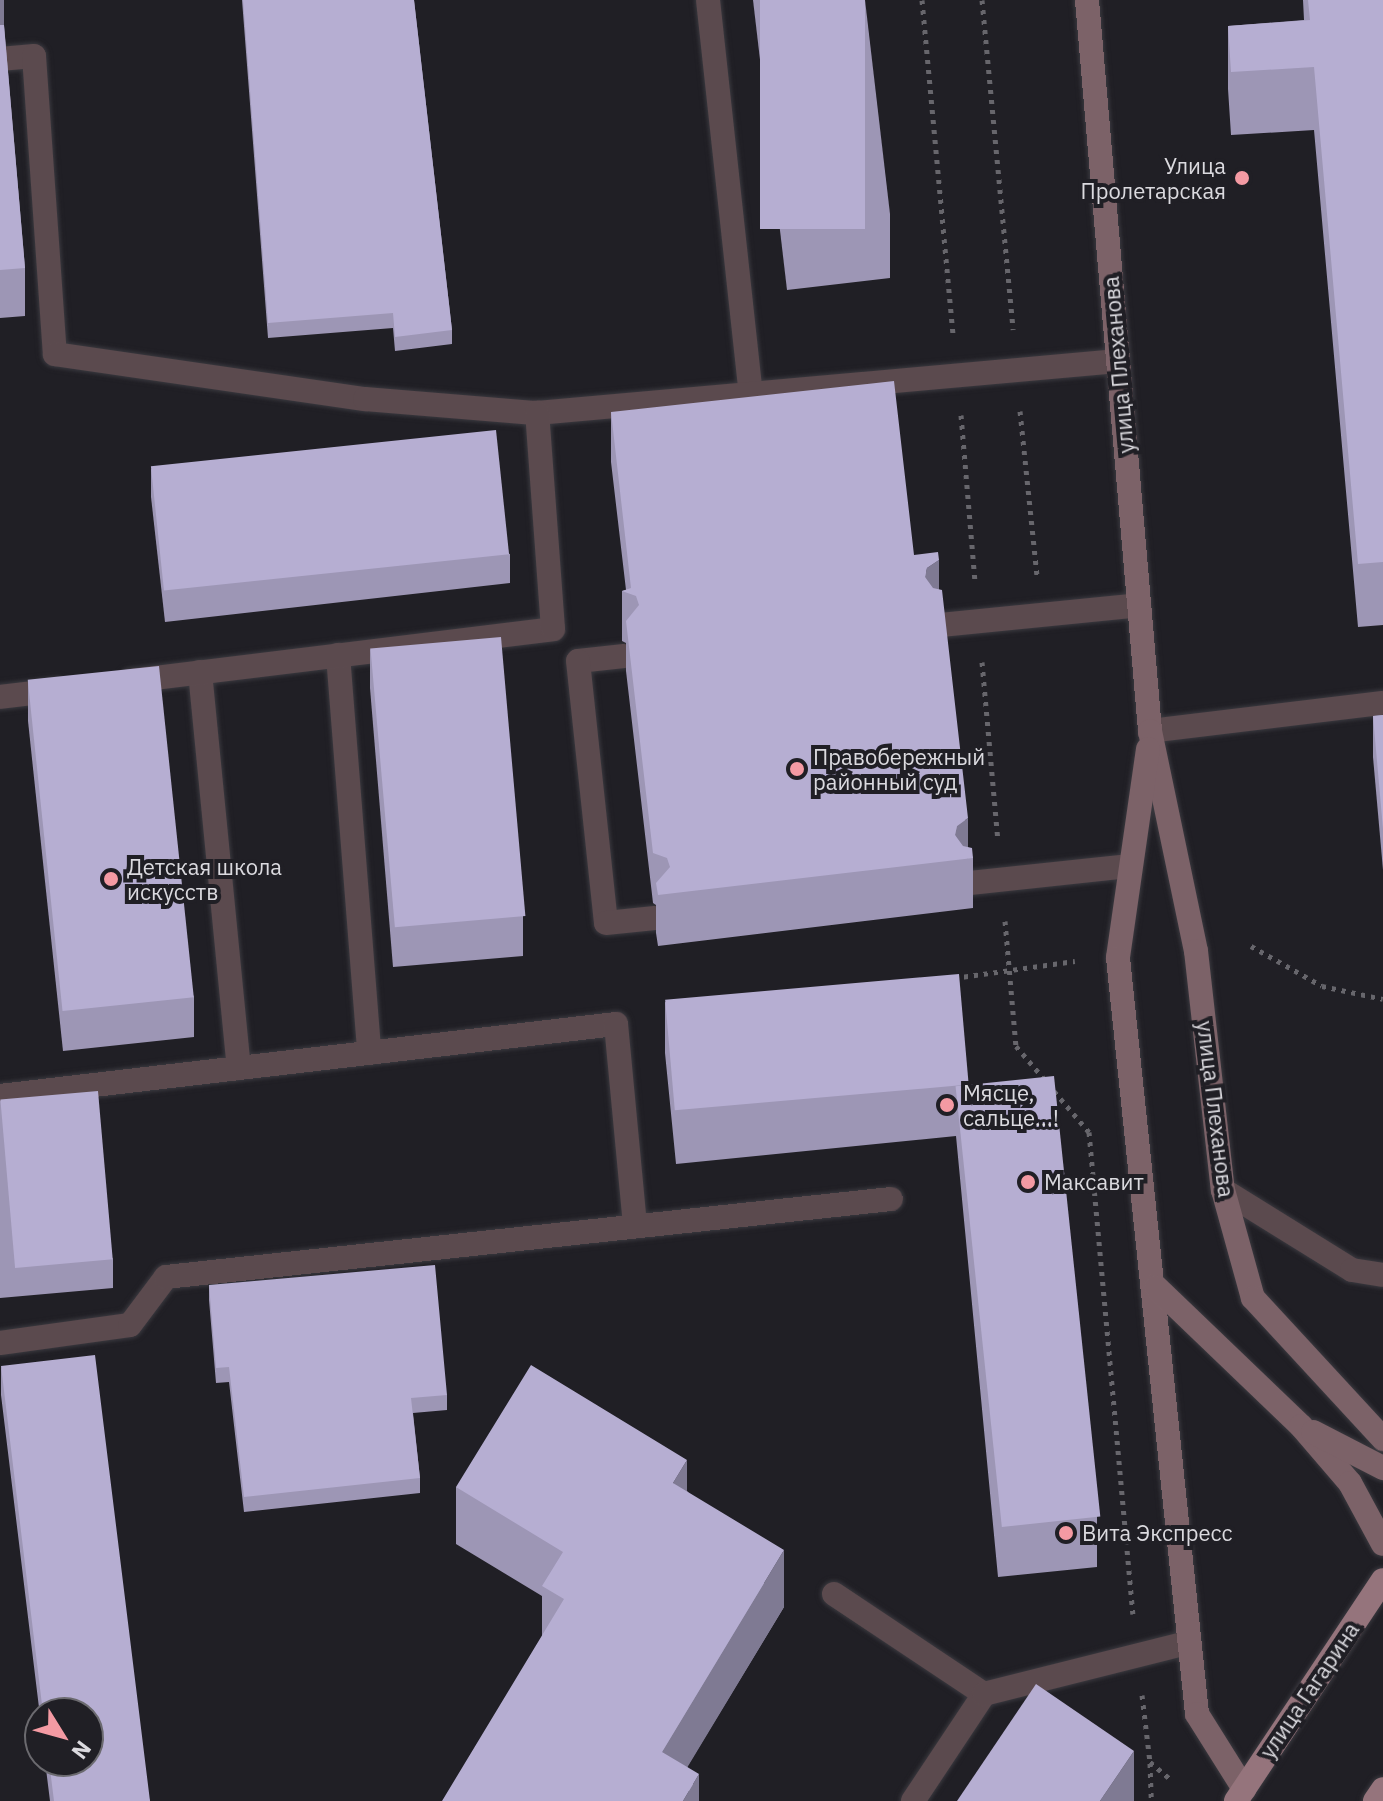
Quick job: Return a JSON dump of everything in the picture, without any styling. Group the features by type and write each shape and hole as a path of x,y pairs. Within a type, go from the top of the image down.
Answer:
{"main road":[{"name":"улица Плеханова","path":"1087,0 1150,731 1196,951 1223,1190 1253,1298 1383,1439"},
{"name":"улица Плеханова","path":"1150,731 1118,958 1156,1287 1187,1643 1197,1714 1240,1795"},
{"path":"1156,1287 1301,1426 1350,1483 1383,1544"},
{"path":"1301,1426 1383,1468"},
{"name":"улица Гагарина","path":"1240,1795 1383,1580"},
{"path":"1375,1801 1383,1789"}],"street":[{"path":"708,0 751,393"},
{"path":"0,59 34,56 55,354 365,399 537,413 1118,361"},
{"path":"108,684 553,629 537,413"},
{"path":"940,625 1139,605"},
{"path":"338,655 369,1053"},
{"path":"624,656 578,661 606,923 655,918"},
{"path":"200,672 239,1068"},
{"path":"0,697 77,688"},
{"path":"1150,731 1383,703"},
{"path":"970,883 1130,866"},
{"path":"0,1096 616,1024 635,1226"},
{"path":"1223,1190 1352,1270 1383,1275"},
{"path":"0,1343 130,1325 166,1277 891,1199"},
{"path":"834,1594 984,1694"},
{"path":"913,1801 984,1694 1187,1643"}],"path":[{"path":"982,0 1041,615"},
{"path":"1251,946 1322,986 1383,999"},
{"path":"946,979 1075,961"},
{"path":"1150,1762 1151,1801"}],"building":[{"path":"243,0 414,0 452,330 395,337 393,313 268,323"},
{"path":"760,0 865,0 865,229 760,229"},
{"path":"1308,0 1383,0 1383,562 1358,564 1314,67 1231,72 1228,26 1310,20"},
{"path":"0,25 4,25 25,268 0,270"},
{"path":"894,381 914,555 938,552 939,560 927,568 925,577 933,588 942,590 968,818 957,826 955,835 963,846 972,848 973,858 658,895 656,883 670,867 667,858 653,853 626,621 639,605 636,596 622,591 631,588 611,412"},
{"path":"496,430 509,554 164,591 151,466"},
{"path":"501,637 525,916 395,927 370,648"},
{"name":"Детская школа искусств","path":"159,666 194,997 63,1011 28,680"},
{"path":"1383,715 1383,829 1373,716"},
{"path":"959,974 969,1085 675,1110 665,1000"},
{"path":"1054,1076 1100,1517 1002,1527 956,1086"},
{"path":"98,1091 113,1259 15,1268 0,1100"},
{"path":"435,1265 447,1395 411,1398 420,1478 244,1497 229,1367 216,1368 209,1285"},
{"path":"95,1355 150,1801 54,1801 51,1777 104,1777 104,1697 41,1697 1,1366"},
{"path":"531,1365 687,1460 673,1483 784,1550 662,1752 699,1774 683,1801 442,1801 564,1599 542,1586 563,1552 456,1487"},
{"path":"1036,1684 1134,1751 1100,1801 957,1801"}],"place":[{"name":"Улица Пролетарская","path":"1242,178"},
{"name":"Правобережный районный суд","path":"797,769"},
{"name":"Детская школа искусств","path":"111,879"},
{"name":"Мясце, сальце...!","path":"947,1105"},
{"name":"Максавит","path":"1028,1182"},
{"name":"Вита Экспресс","path":"1066,1533"}]}
